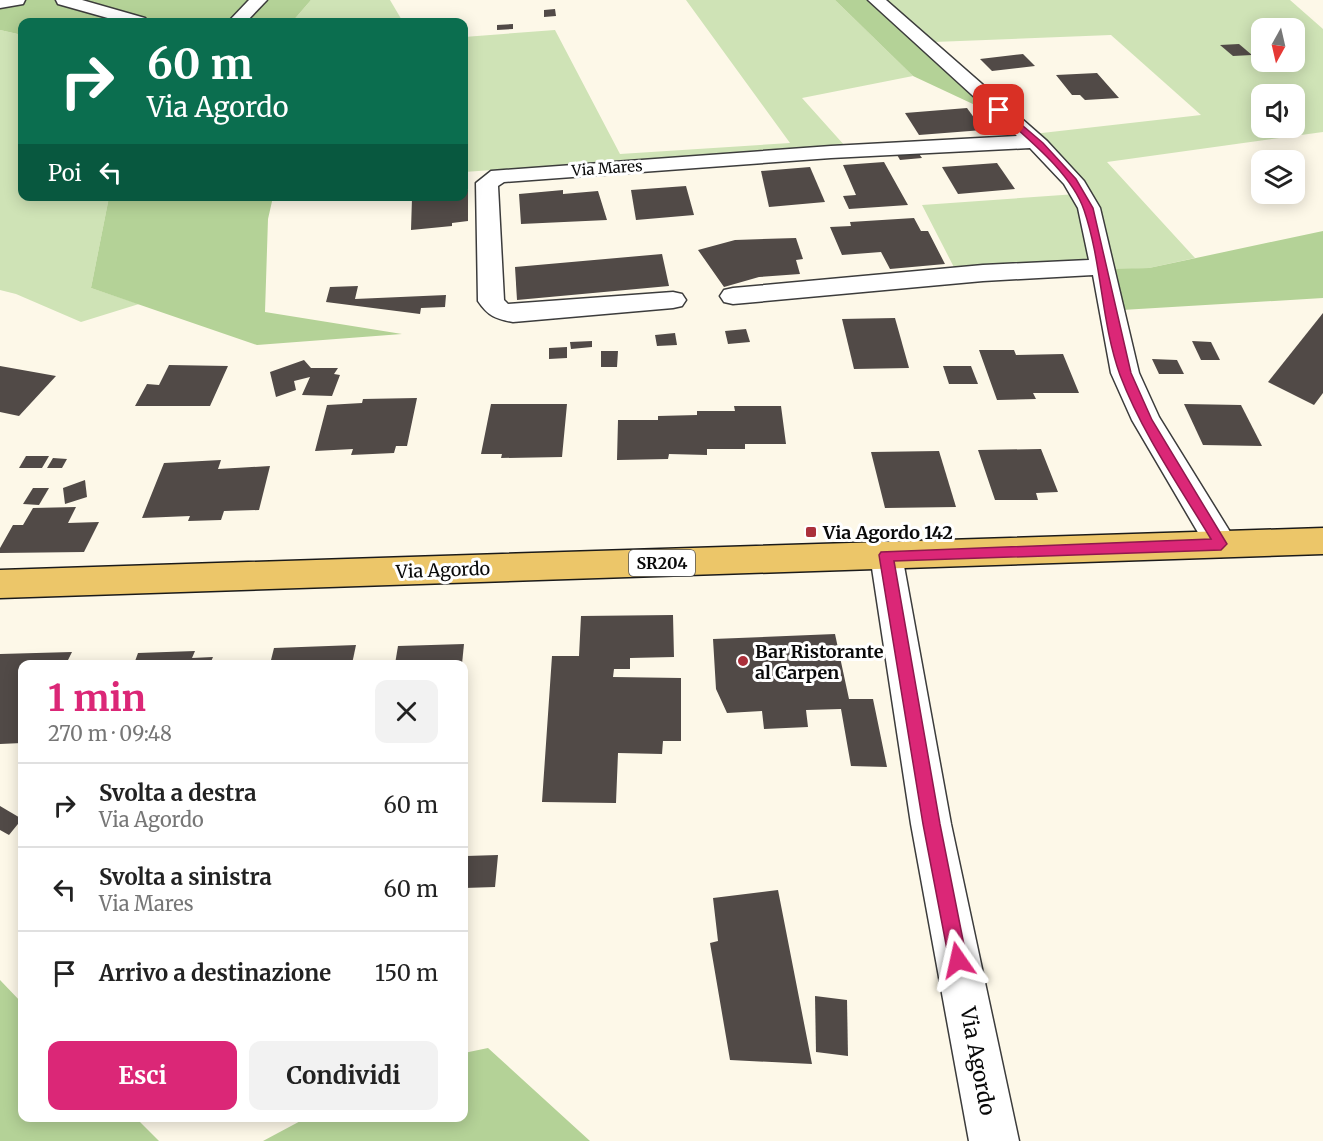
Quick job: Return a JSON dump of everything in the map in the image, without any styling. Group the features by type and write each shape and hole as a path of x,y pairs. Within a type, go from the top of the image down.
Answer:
{"main road":[{"name":"Via Agordo","path":"0,584 1323,541"}],"street":[{"path":"0,3 17,0"},
{"path":"64,0 125,18"},
{"path":"241,18 259,0"},
{"path":"876,0 1035,141 1073,181 1089,208 1125,373 1146,420 1221,544"},
{"name":"Via Mares","path":"673,300 513,314 498,310 491,301 487,183 499,176 831,152 1035,141"},
{"path":"733,296 972,274 1103,267"},
{"name":"Via Agordo","path":"886,555 932,824 994,1141"}],"green space":[{"path":"0,0 311,0 295,18 18,18 18,34 0,30"},
{"path":"311,0 390,0 401,18 295,18"},
{"path":"686,0 835,0 913,76 802,98 845,146 468,172 468,37 555,30 620,154 790,143"},
{"path":"835,0 881,0 999,104 975,105 913,76"},
{"path":"881,0 1290,0 1323,29 1323,132 1305,134 1305,84 1251,84 1251,138 1280,138 1107,162 1195,258 1149,268 960,279 922,205 1091,193 1075,170 1033,134 1201,115 1111,35 934,42"},
{"path":"0,30 18,34 18,201 108,201 91,288 139,304 81,322 16,294 0,290"},
{"path":"108,201 272,201 268,219 265,312 402,334 257,345 91,288"},
{"path":"1323,231 1323,298 1122,310 1115,269 1149,268"},
{"path":"0,980 18,999 18,1122 140,1122 159,1141 0,1141"},
{"path":"488,1048 590,1141 263,1141 299,1122 468,1122 468,1052"}],"building":[{"path":"555,9 556,16 544,17 544,10"},
{"path":"513,24 513,29 497,30 497,25"},
{"path":"1239,44 1251,55 1233,56 1220,45"},
{"path":"1023,54 1035,66 992,71 980,59"},
{"path":"1097,73 1119,98 1085,100 1080,95 1072,95 1056,75"},
{"path":"967,108 983,130 919,135 905,113"},
{"path":"917,151 922,158 900,160 896,153"},
{"path":"884,162 908,205 849,209 843,196 856,195 843,165"},
{"path":"997,163 1015,189 958,194 942,167"},
{"path":"810,167 825,202 769,207 761,171"},
{"path":"686,186 694,215 636,220 631,190"},
{"path":"563,190 563,194 598,191 607,220 521,224 519,194"},
{"path":"412,201 468,201 468,221 452,223 452,226 411,230"},
{"path":"914,218 921,231 928,231 945,264 890,269 881,252 842,255 830,227 851,226 850,222"},
{"path":"796,238 803,259 796,260 800,274 759,277 724,287 698,250 735,240"},
{"path":"662,254 669,286 517,300 515,267"},
{"path":"358,286 355,299 446,295 445,307 421,308 420,314 326,302 330,287"},
{"path":"1323,313 1323,393 1314,405 1268,382"},
{"path":"895,318 909,368 854,369 842,319"},
{"path":"746,329 750,342 728,344 725,331"},
{"path":"675,333 677,345 657,346 655,335"},
{"path":"592,341 592,347 571,349 570,342"},
{"path":"1192,341 1211,342 1220,360 1201,360"},
{"path":"567,347 567,358 549,359 549,348"},
{"path":"979,350 1014,350 1016,355 1063,354 1079,393 1033,393 1036,399 997,400"},
{"path":"601,351 618,351 617,367 601,367"},
{"path":"1152,359 1177,360 1184,374 1159,374"},
{"path":"304,360 311,368 338,368 334,374 340,375 332,396 302,395 310,377 294,381 296,390 276,397 270,372"},
{"path":"169,365 228,366 210,406 135,406 147,384 159,385"},
{"path":"0,366 56,376 19,416 0,412"},
{"path":"943,366 971,366 978,384 949,384"},
{"path":"417,398 407,446 396,446 394,453 351,455 353,449 315,451 327,405 362,403 363,399"},
{"path":"491,404 567,404 562,457 501,458 502,454 481,454"},
{"path":"1184,404 1241,405 1262,446 1203,445"},
{"path":"734,406 781,406 786,444 745,444 745,449 707,449 707,455 669,454 668,459 617,460 618,420 658,420 658,416 697,415 697,411 735,411"},
{"path":"1041,449 1058,492 1036,493 1038,500 995,500 978,450"},
{"path":"939,451 956,507 885,508 871,452"},
{"path":"26,456 49,456 42,468 19,468"},
{"path":"53,458 67,459 62,468 47,468"},
{"path":"221,460 218,469 270,466 259,510 224,511 221,520 188,521 190,516 142,518 164,463"},
{"path":"85,480 87,497 65,504 63,488"},
{"path":"33,488 49,488 39,505 23,504"},
{"path":"76,507 68,523 99,522 84,552 0,553 0,548 13,525 23,525 33,508"},
{"path":"673,615 674,657 630,658 630,669 614,669 613,677 681,678 681,741 663,741 662,754 618,753 616,803 542,802 552,656 579,656 581,616"},
{"path":"835,634 849,699 873,699 887,767 851,766 841,709 806,710 808,727 764,729 762,711 727,713 716,689 713,639"},
{"path":"464,644 462,660 396,660 398,646"},
{"path":"356,645 353,660 271,660 274,648"},
{"path":"195,651 192,658 213,657 212,660 135,660 138,653"},
{"path":"72,652 68,660 18,660 18,743 0,744 0,654"},
{"path":"0,806 18,817 18,824 9,835 0,830"},
{"path":"498,855 495,887 468,888 468,856"},
{"path":"778,890 812,1064 730,1060 710,943 718,941 713,898"},
{"path":"815,996 847,1000 848,1056 816,1052"}],"place":[{"name":"Via Agordo 142","path":"811,532"},
{"name":"Bar Ristorante al Carpen","path":"743,661"}],"route":[{"path":"958,960 886,555 1221,544 1146,420 1125,373 1107,282 1089,208 1073,181 1040,145 999,110"}]}
